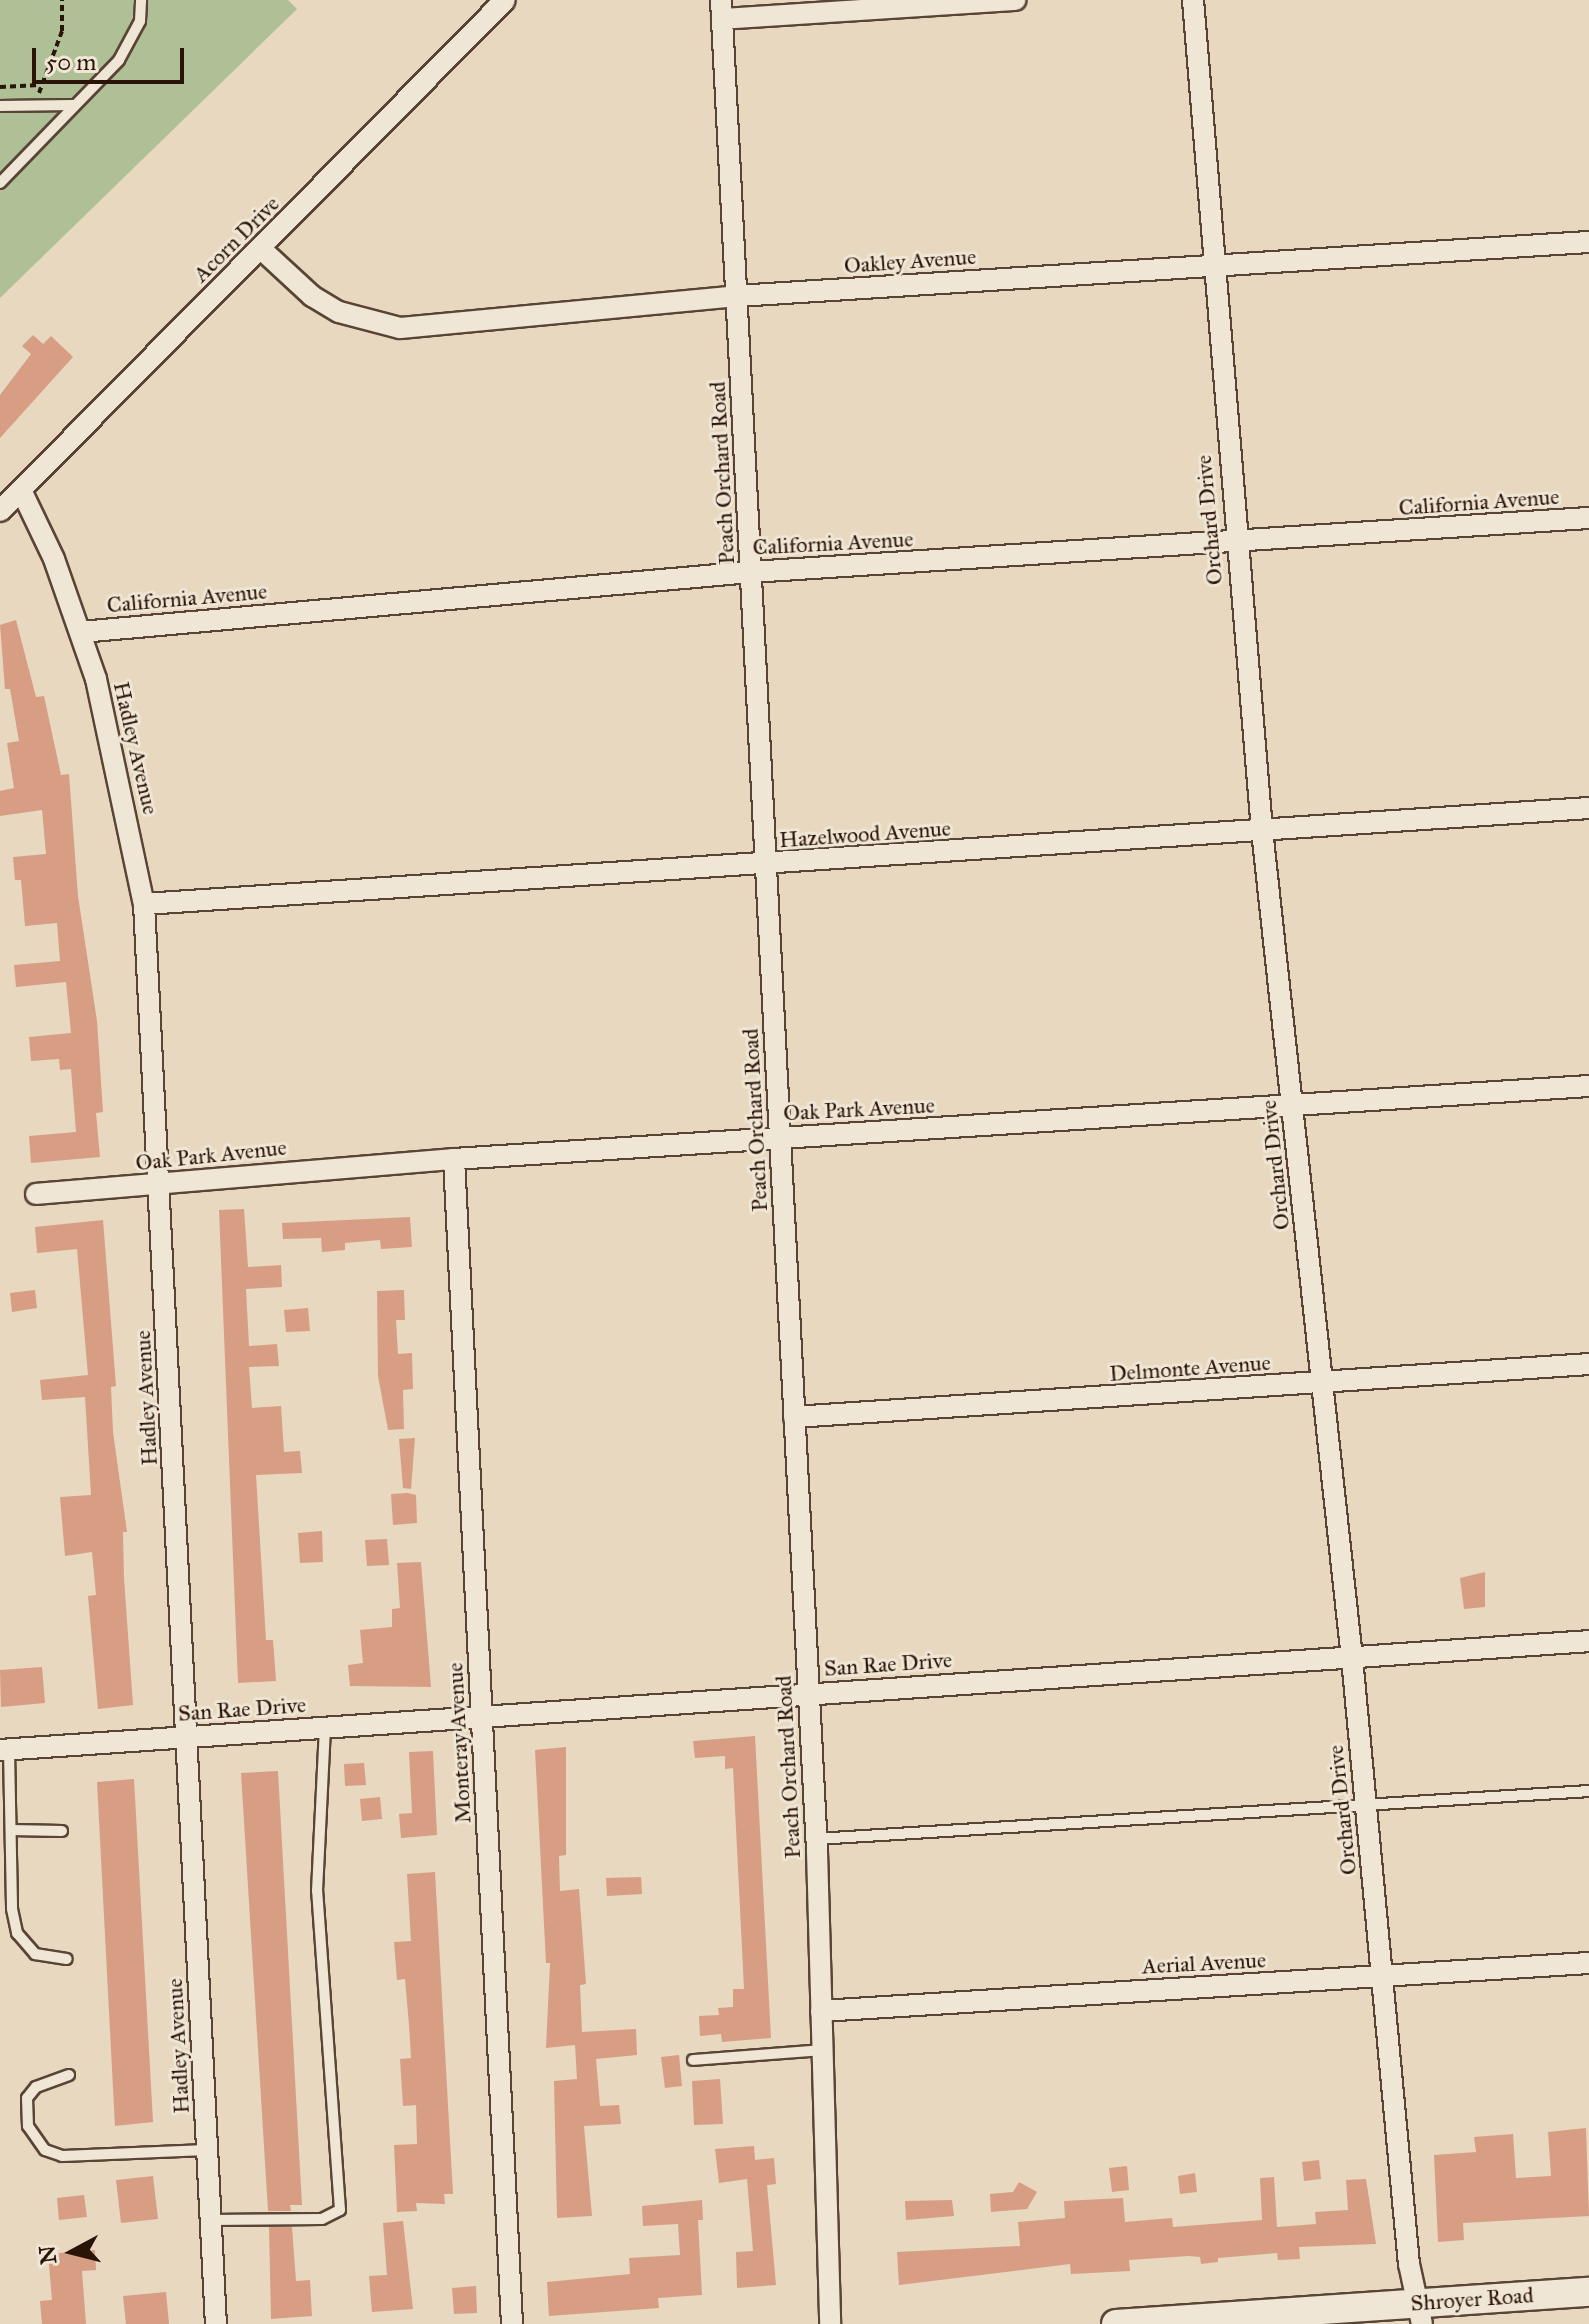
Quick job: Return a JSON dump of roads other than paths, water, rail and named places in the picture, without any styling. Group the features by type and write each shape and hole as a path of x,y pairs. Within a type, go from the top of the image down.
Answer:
{"main road":[{"name":"Shroyer Road","path":"1116,2324 1419,2313 1589,2292"}],"street":[{"name":"Acorn Drive","path":"0,511 505,0"},
{"path":"721,9 1015,0"},
{"name":"Orchard Drive","path":"1193,0 1234,544 1419,2313"},
{"name":"Peach Orchard Road","path":"721,9 816,1839 830,2324"},
{"name":"Oakley Avenue","path":"260,248 300,287 339,312 400,328 737,296 1589,242"},
{"name":"Hadley Avenue","path":"21,490 81,632 118,761 144,904 161,1186 216,2324"},
{"name":"California Avenue","path":"81,632 751,572 1234,544 1589,518"},
{"name":"Hazelwood Avenue","path":"144,904 1589,808"},
{"name":"Oak Park Avenue","path":"36,1194 161,1186 454,1159 1294,1108 1589,1086"},
{"name":"Monteray Avenue","path":"454,1159 512,2324"},
{"name":"Delmonte Avenue","path":"794,1417 1320,1385 1589,1364"},
{"name":"San Rae Drive","path":"5,1750 1589,1641"},
{"name":"Aerial Avenue","path":"821,2011 1589,1963"}],"lane":[{"path":"0,183 119,60 140,21 141,0"},
{"path":"0,106 38,102 73,105"},
{"path":"210,2220 322,2219 340,2210 317,1891 325,1727"},
{"path":"5,1750 17,1933 35,1954 67,1959"},
{"path":"816,1839 1589,1791"},
{"path":"11,1830 62,1831"},
{"path":"693,2060 822,2050"},
{"path":"69,2075 36,2087 27,2098 28,2126 45,2150 62,2156 207,2150"}]}
